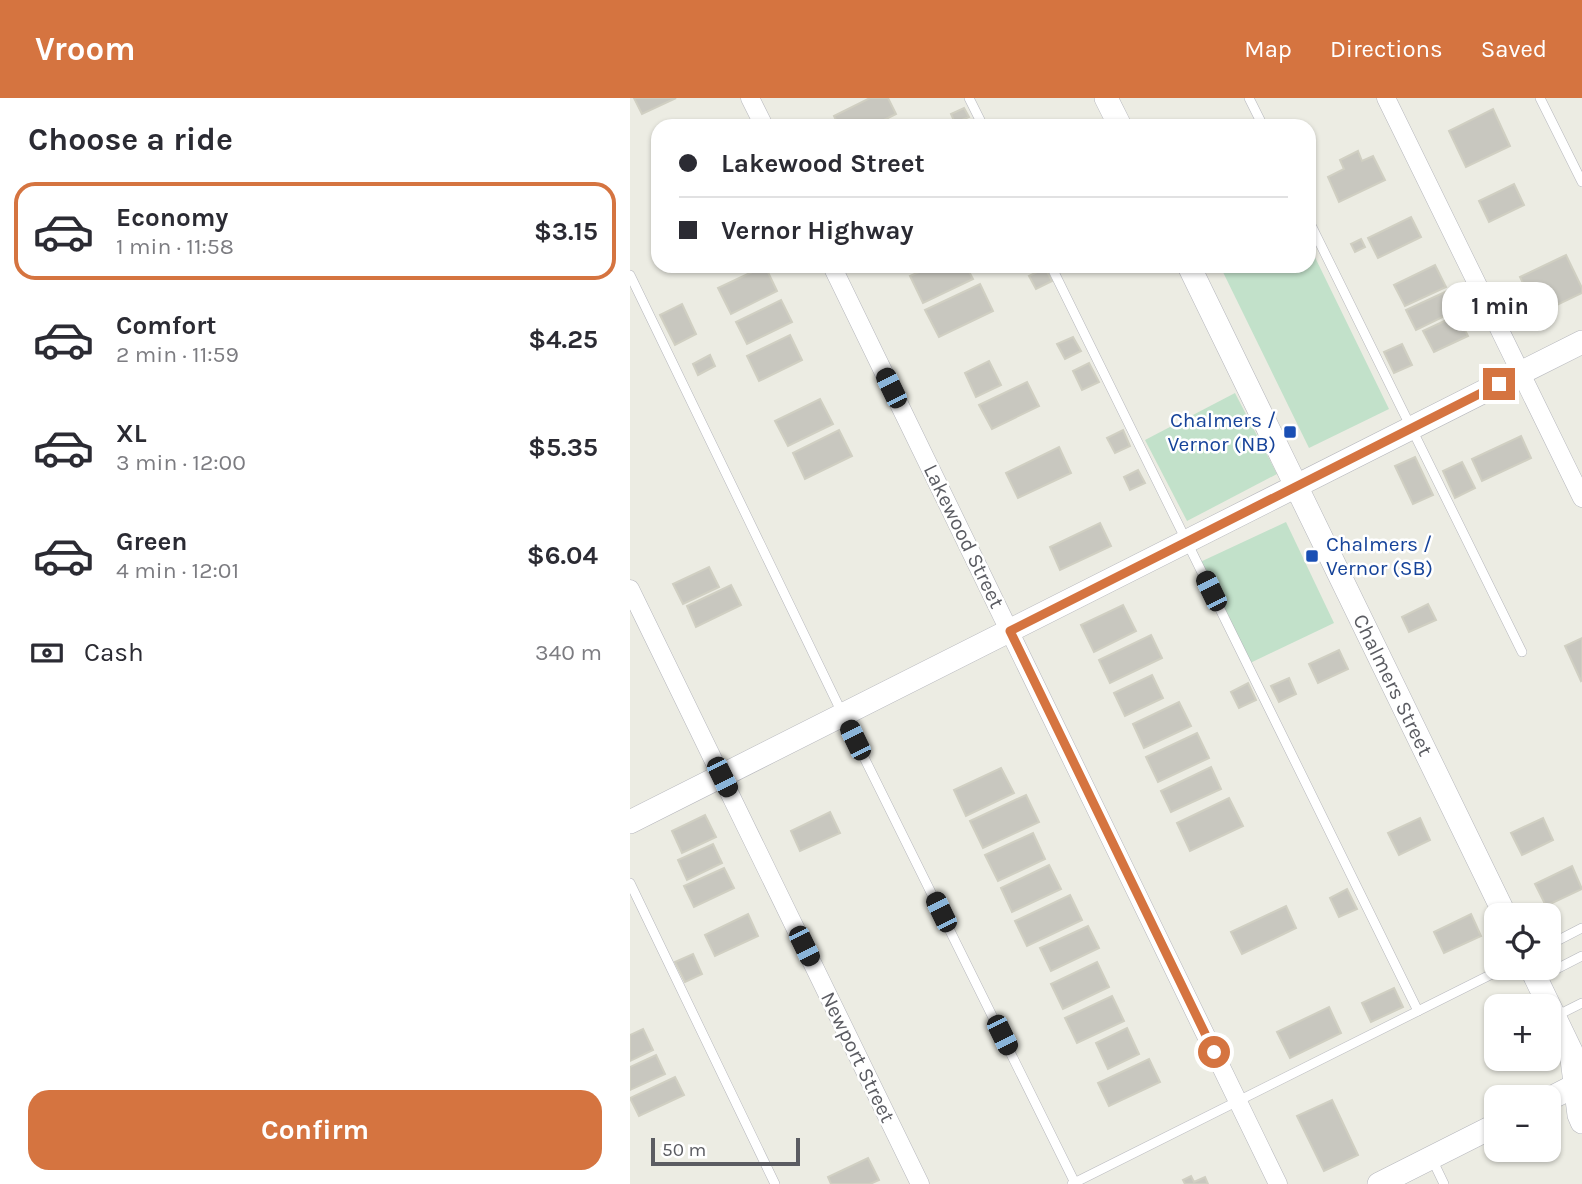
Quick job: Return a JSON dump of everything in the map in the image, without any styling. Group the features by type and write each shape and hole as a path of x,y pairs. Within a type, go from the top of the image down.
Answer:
{"street":[{"path":"750,98 760,119"},
{"path":"1106,98 1116,119"},
{"path":"1386,98 1582,498"},
{"name":"Lakewood Street","path":"835,273 1278,1184"},
{"name":"Chalmers Street","path":"1192,273 1499,903"},
{"path":"630,822 1582,342"},
{"name":"Newport Street","path":"630,589 920,1184"},
{"path":"1561,1029 1572,1051 1579,1083 1579,1115 1582,1122"},
{"path":"1561,1092 1579,1083"},
{"path":"1379,1184 1484,1131"}],"lane":[{"path":"969,98 980,119"},
{"path":"1249,98 1260,119"},
{"path":"1540,98 1582,182"},
{"path":"1316,234 1522,652"},
{"path":"1054,273 1418,1010"},
{"path":"630,275 1073,1183 1484,978"},
{"path":"630,883 775,1184"},
{"path":"1561,939 1582,928"},
{"path":"1561,963 1582,956"},
{"path":"1561,1014 1582,1003"},
{"path":"1431,1158 1444,1184"}],"green space":[{"path":"1316,259 1389,409 1309,448 1223,273 1316,273"},
{"path":"1235,393 1277,474 1187,521 1145,440"},
{"path":"1286,522 1334,623 1246,665 1198,563"}],"building":[{"path":"634,98 676,98 642,114"},
{"path":"870,98 888,98 896,114 886,119 836,119 834,116"},
{"path":"964,108 969,117 953,119 951,114"},
{"path":"1493,109 1510,146 1466,167 1449,131"},
{"path":"1358,151 1362,161 1373,156 1385,180 1339,202 1328,177 1344,169 1340,160"},
{"path":"1514,184 1524,205 1489,222 1479,201"},
{"path":"1411,217 1421,237 1378,258 1368,238"},
{"path":"1361,239 1365,247 1355,252 1351,244"},
{"path":"1566,255 1582,293 1538,314 1520,277"},
{"path":"1435,265 1446,287 1405,306 1394,285"},
{"path":"750,273 768,273 777,291 731,314 718,288"},
{"path":"917,273 970,273 973,279 923,303 910,276"},
{"path":"1048,273 1052,281 1036,289 1029,276"},
{"path":"980,284 993,311 939,337 925,310"},
{"path":"1447,291 1457,310 1416,330 1406,310"},
{"path":"781,300 792,322 747,344 736,322"},
{"path":"682,304 696,334 675,345 660,315"},
{"path":"1457,315 1468,336 1434,352 1423,331"},
{"path":"790,335 802,360 759,381 747,356"},
{"path":"1073,337 1081,351 1065,359 1057,344"},
{"path":"1402,344 1412,365 1394,373 1384,352"},
{"path":"710,355 715,366 698,375 693,364"},
{"path":"989,361 1001,385 976,397 965,373"},
{"path":"1089,363 1099,382 1082,390 1073,371"},
{"path":"1027,382 1039,406 992,429 979,405"},
{"path":"820,399 833,424 788,446 775,421"},
{"path":"839,430 852,456 805,479 793,453"},
{"path":"1123,430 1130,446 1115,453 1107,438"},
{"path":"1521,436 1531,458 1482,481 1472,459"},
{"path":"1059,447 1071,473 1018,498 1006,473"},
{"path":"1415,457 1433,495 1413,504 1395,466"},
{"path":"1462,462 1475,488 1455,498 1443,471"},
{"path":"1138,470 1145,483 1130,490 1124,477"},
{"path":"1100,523 1111,546 1060,570 1050,547"},
{"path":"709,567 719,587 683,604 673,584"},
{"path":"731,585 741,605 696,627 687,606"},
{"path":"1428,604 1436,620 1409,632 1402,617"},
{"path":"1123,605 1136,631 1094,652 1081,625"},
{"path":"1151,635 1162,658 1110,683 1099,660"},
{"path":"1582,638 1582,680 1581,681 1565,646"},
{"path":"1339,650 1348,669 1318,683 1309,664"},
{"path":"1152,675 1163,698 1125,716 1114,693"},
{"path":"1289,678 1296,694 1279,702 1271,686"},
{"path":"1248,683 1256,700 1239,708 1231,692"},
{"path":"1179,702 1191,726 1144,748 1133,724"},
{"path":"1197,733 1209,758 1158,782 1146,757"},
{"path":"1211,767 1221,789 1171,812 1161,791"},
{"path":"1001,768 1014,793 966,816 954,790"},
{"path":"1026,795 1039,822 983,848 970,821"},
{"path":"1229,798 1243,826 1190,851 1177,823"},
{"path":"830,812 840,833 800,851 791,831"},
{"path":"705,815 716,837 682,853 672,831"},
{"path":"1420,818 1430,840 1399,855 1388,833"},
{"path":"1543,818 1553,840 1522,855 1511,833"},
{"path":"1033,833 1045,859 998,881 985,855"},
{"path":"713,844 722,863 687,880 678,860"},
{"path":"1049,865 1061,889 1012,912 1001,888"},
{"path":"1572,866 1582,889 1552,903 1544,903 1535,884"},
{"path":"724,868 734,888 694,907 684,886"},
{"path":"1347,889 1357,909 1339,917 1330,898"},
{"path":"1070,895 1082,920 1027,946 1015,921"},
{"path":"1286,906 1296,928 1242,954 1231,932"},
{"path":"748,914 758,936 715,956 705,935"},
{"path":"1471,914 1481,936 1444,953 1434,932"},
{"path":"1088,926 1099,948 1051,971 1040,948"},
{"path":"693,954 702,974 685,982 675,962"},
{"path":"1097,962 1109,987 1063,1009 1051,984"},
{"path":"1394,988 1403,1007 1371,1022 1362,1003"},
{"path":"1112,996 1124,1021 1077,1043 1065,1018"},
{"path":"1329,1007 1341,1033 1290,1058 1277,1032"},
{"path":"1127,1028 1139,1054 1108,1069 1096,1043"},
{"path":"643,1029 653,1050 630,1061 630,1035"},
{"path":"656,1055 665,1074 630,1090 630,1067"},
{"path":"1149,1059 1160,1082 1109,1106 1098,1083"},
{"path":"675,1077 684,1095 639,1116 630,1098"},
{"path":"1332,1100 1358,1155 1324,1171 1297,1116"},
{"path":"868,1158 879,1180 870,1184 831,1184 828,1177"},
{"path":"1191,1176 1194,1182 1205,1177 1208,1184 1185,1184 1183,1180"}],"place":[{"name":"Chalmers / Vernor (NB)","path":"1290,432"},
{"name":"Chalmers / Vernor (SB)","path":"1312,556"}],"route":[{"path":"1214,1052 1010,631 1499,384"}]}
